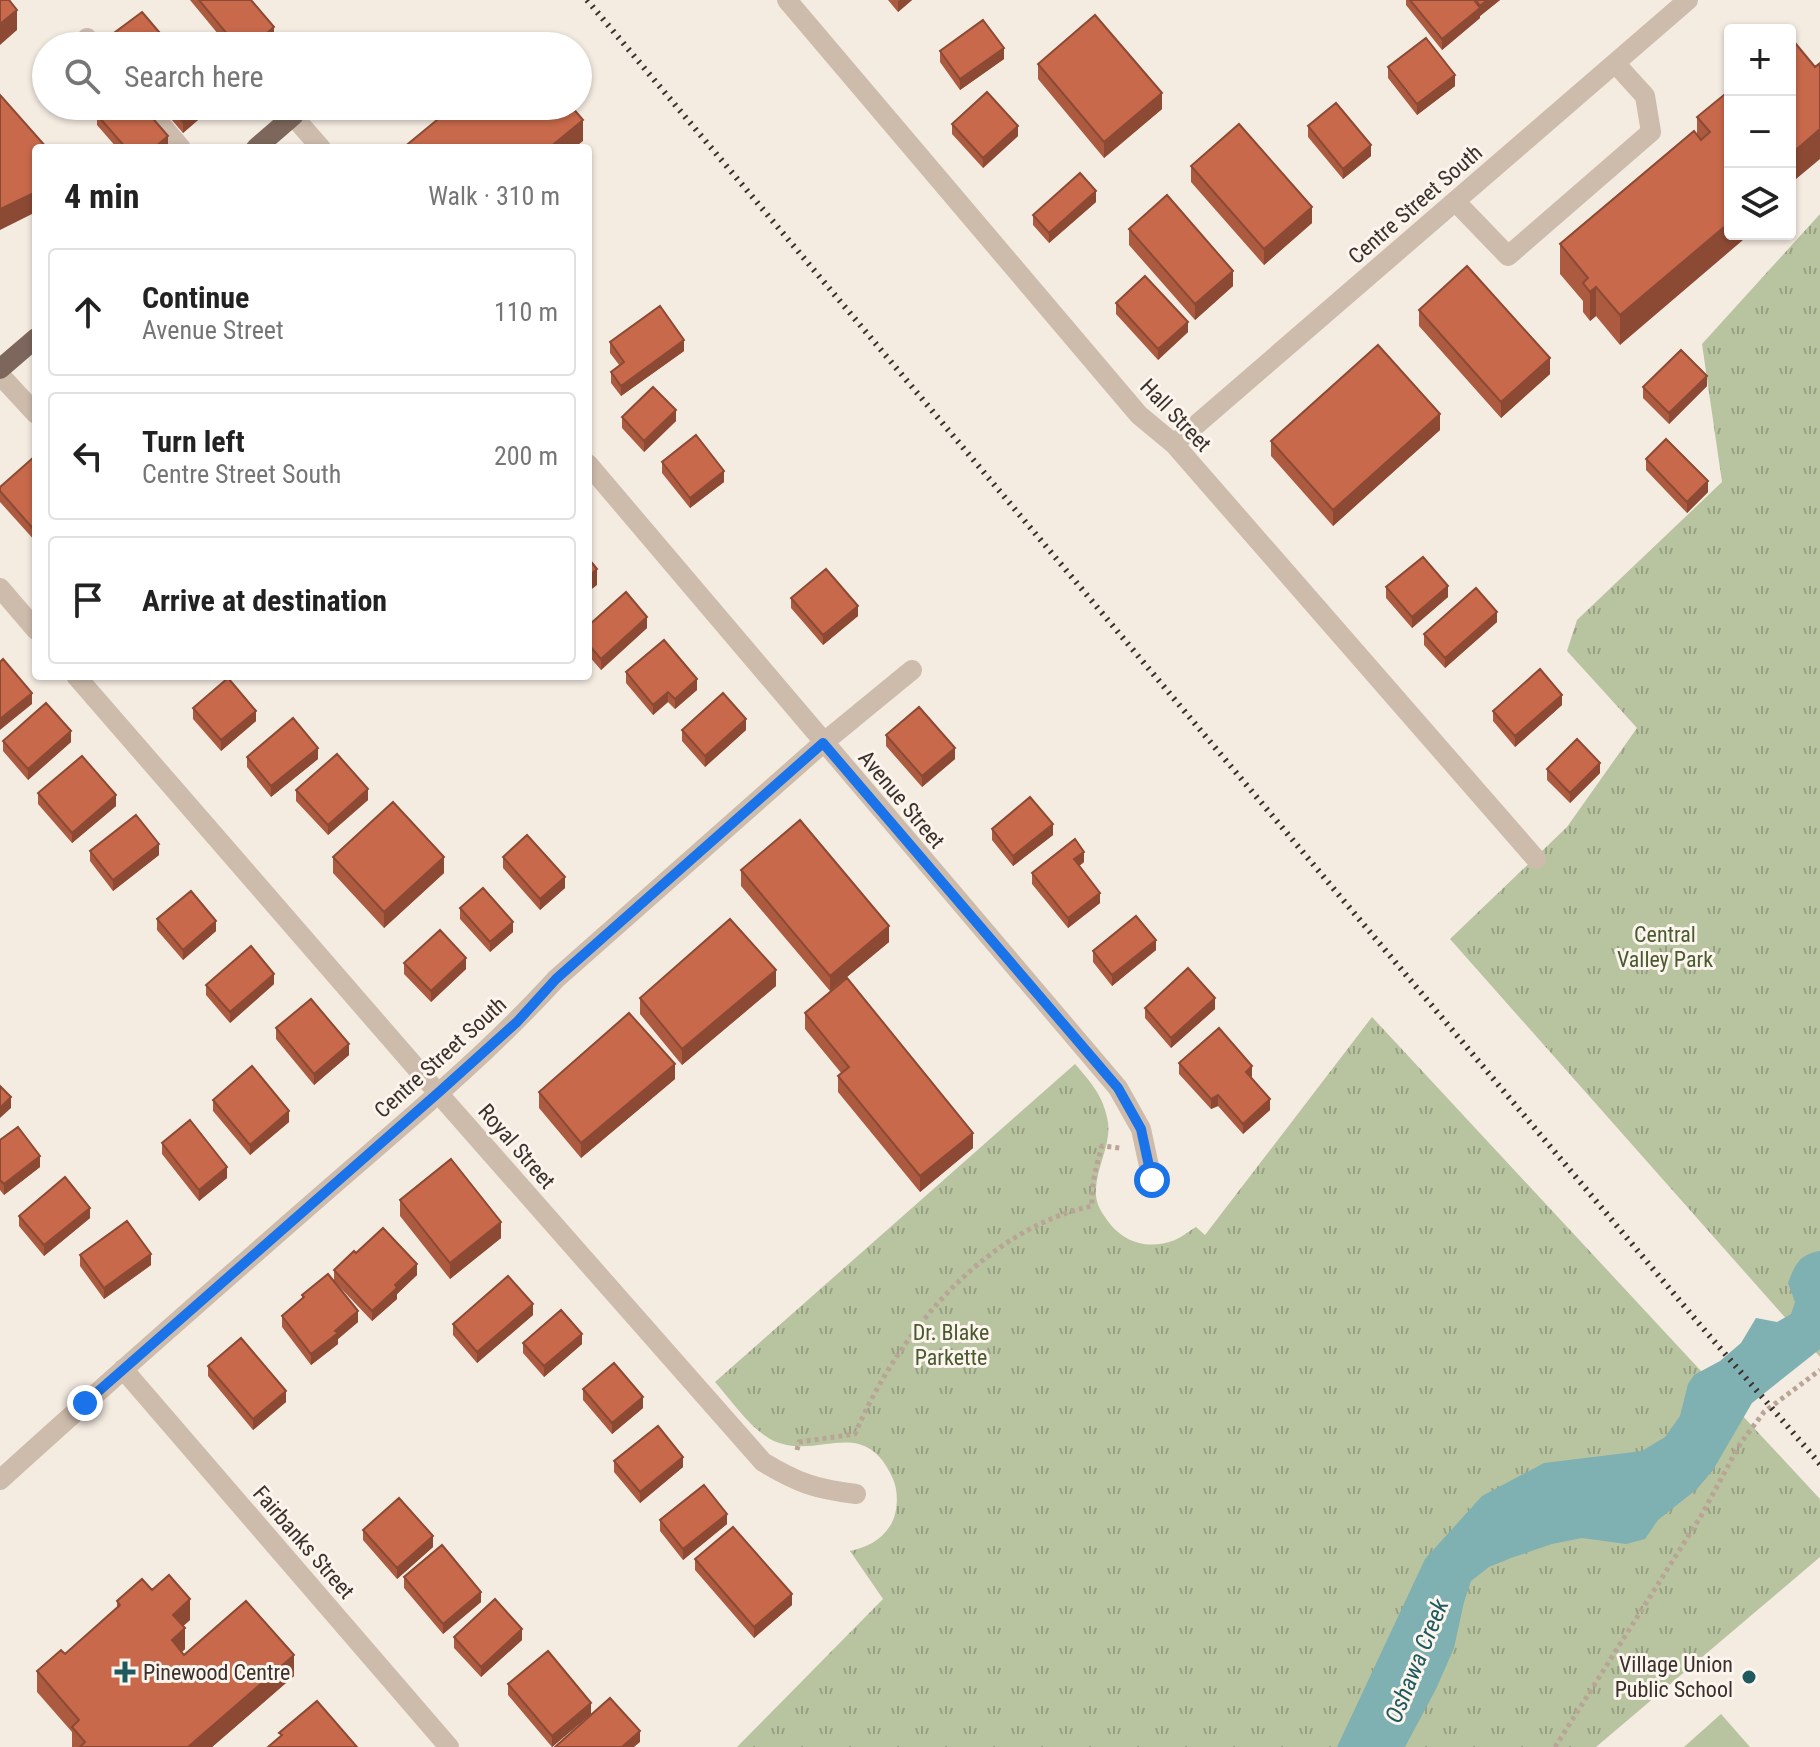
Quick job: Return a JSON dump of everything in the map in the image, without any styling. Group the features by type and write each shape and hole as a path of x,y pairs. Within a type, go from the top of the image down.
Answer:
{"main road":[{"path":"261,144 288,120"},
{"path":"0,372 32,342"}],"street":[{"name":"Hall Street","path":"787,0 1139,415 1174,444 1536,859"},
{"name":"Centre Street South","path":"1174,444 1688,0"},
{"path":"1455,201 1508,256 1651,132 1645,96 1615,63"},
{"path":"157,120 178,144"},
{"path":"296,120 318,144"},
{"path":"0,372 32,409"},
{"name":"Avenue Street","path":"592,469 1118,1088 1141,1129 1152,1180"},
{"path":"0,588 32,617"},
{"name":"Centre Street South","path":"0,1480 517,1022 556,979 823,743 912,670"},
{"name":"Royal Street","path":"79,680 763,1462 790,1479 821,1490 856,1494"},
{"name":"Fairbanks Street","path":"123,1369 449,1747"}],"path":[{"path":"790,1479 799,1442 855,1434 885,1374 949,1290 984,1258 1017,1236 1078,1209 1092,1206 1094,1172 1102,1146 1146,1150"},
{"path":"1555,1747 1701,1516 1740,1444 1764,1412 1820,1370"}],"green space":[{"name":"Central Valley Park","path":"1820,214 1820,1357 1450,939 1567,827 1637,728 1567,651 1577,620 1722,482 1702,344"},
{"name":"Dr. Blake Parkette","path":"1372,1017 1820,1499 1820,1557 1596,1747 737,1747 883,1599 850,1551 873,1543 882,1536 895,1515 897,1496 893,1479 881,1459 868,1448 853,1443 788,1445 770,1439 747,1420 715,1382 1075,1064 1096,1090 1108,1122 1108,1139 1096,1193 1099,1208 1111,1226 1136,1242 1154,1245 1175,1240 1196,1227 1205,1235"},
{"path":"1721,1714 1750,1747 1684,1747"}],"water":[{"name":"Oshawa Creek","path":"1820,1251 1820,1349 1752,1403 1713,1470 1697,1489 1658,1520 1645,1539 1626,1544 1582,1538 1552,1544 1489,1567 1471,1581 1454,1648 1405,1747 1337,1747 1425,1559 1482,1496 1544,1463 1642,1451 1665,1437 1680,1416 1688,1384 1694,1375 1720,1361 1741,1343 1756,1318 1777,1322 1791,1314 1795,1302 1788,1283 1793,1271 1802,1258"}],"building":[{"path":"0,0 9,0 17,10 0,24"},
{"path":"199,0 251,0 274,27 268,32 225,32"},
{"path":"1410,0 1474,0 1480,8 1442,39"},
{"path":"142,12 159,32 115,32"},
{"path":"1095,15 1162,93 1104,142 1038,64"},
{"path":"983,20 1004,48 960,79 940,51"},
{"path":"1426,38 1455,75 1417,104 1388,67"},
{"path":"1796,44 1815,67 1820,63 1820,129 1796,150"},
{"path":"987,92 1018,126 983,158 952,124"},
{"path":"0,95 43,144 32,144 32,194 0,209"},
{"path":"1724,95 1724,227 1620,315 1596,287 1590,292 1583,283 1588,278 1560,244 1694,131 1701,140 1710,132 1697,117"},
{"path":"1336,103 1371,145 1343,169 1308,126"},
{"path":"101,120 154,120 168,136 159,144 122,144"},
{"path":"437,120 583,120 554,144 408,144"},
{"path":"1239,124 1312,207 1264,249 1191,166"},
{"path":"1080,173 1096,191 1049,233 1033,215"},
{"path":"1167,195 1233,271 1195,304 1129,229"},
{"path":"1467,266 1550,358 1501,402 1419,310"},
{"path":"1145,276 1188,322 1158,349 1116,303"},
{"path":"660,306 684,340 621,386 611,372 624,362 610,342"},
{"path":"1378,345 1440,414 1333,510 1271,441"},
{"path":"1681,350 1707,376 1669,413 1643,387"},
{"path":"653,387 676,410 644,441 622,417"},
{"path":"696,435 724,471 690,498 662,462"},
{"path":"1666,439 1708,481 1687,502 1646,459"},
{"path":"32,459 32,527 0,491 0,487"},
{"path":"1423,557 1448,586 1412,617 1386,587"},
{"path":"826,569 858,606 823,635 791,598"},
{"path":"1476,588 1497,612 1445,658 1424,634"},
{"path":"626,592 647,617 601,659 592,649 592,622"},
{"path":"664,640 697,679 675,699 668,692 653,705 626,672"},
{"path":"3,659 32,693 0,719 0,662"},
{"path":"1540,669 1562,695 1515,736 1493,711"},
{"path":"226,680 230,680 256,711 221,740 193,708"},
{"path":"723,693 746,719 705,756 682,730"},
{"path":"46,703 71,731 28,769 3,741"},
{"path":"919,707 955,748 922,776 886,735"},
{"path":"293,718 318,748 271,786 247,757"},
{"path":"1577,739 1600,763 1570,793 1547,769"},
{"path":"337,754 368,789 328,825 296,790"},
{"path":"82,756 116,795 72,833 38,793"},
{"path":"1030,797 1053,824 1013,856 992,829"},
{"path":"393,802 444,857 384,912 333,857"},
{"path":"136,815 159,844 113,880 90,851"},
{"path":"800,820 889,926 830,976 741,870"},
{"path":"527,835 565,877 540,899 503,857"},
{"path":"1075,839 1084,852 1074,859 1100,893 1068,918 1032,873"},
{"path":"483,888 513,922 490,942 460,908"},
{"path":"191,891 216,921 183,950 157,919"},
{"path":"1136,916 1156,940 1112,975 1093,951"},
{"path":"730,919 776,970 682,1049 640,998"},
{"path":"440,930 466,958 431,991 404,963"},
{"path":"251,946 274,974 230,1012 206,985"},
{"path":"1188,968 1215,998 1171,1038 1145,1008"},
{"path":"847,978 973,1133 920,1176 838,1076 849,1067 805,1013"},
{"path":"311,999 349,1044 314,1074 276,1028"},
{"path":"629,1013 675,1064 581,1143 539,1092"},
{"path":"1219,1028 1252,1066 1246,1072 1270,1099 1243,1124 1218,1095 1211,1099 1179,1063"},
{"path":"252,1066 289,1111 250,1145 213,1100"},
{"path":"0,1086 11,1097 0,1108"},
{"path":"190,1120 227,1167 199,1190 162,1143"},
{"path":"18,1127 40,1156 4,1184 0,1180 0,1140"},
{"path":"451,1159 501,1222 450,1263 400,1200"},
{"path":"65,1177 90,1208 44,1245 19,1216"},
{"path":"127,1221 151,1254 104,1288 80,1255"},
{"path":"383,1228 417,1264 372,1311 334,1270"},
{"path":"328,1274 358,1311 335,1331 338,1333 311,1354 282,1316"},
{"path":"508,1276 533,1304 477,1352 453,1324"},
{"path":"561,1310 582,1334 544,1366 523,1343"},
{"path":"241,1338 286,1391 253,1419 208,1366"},
{"path":"614,1363 643,1397 612,1423 583,1389"},
{"path":"658,1426 683,1457 640,1492 614,1461"},
{"path":"704,1485 727,1514 683,1549 660,1520"},
{"path":"399,1498 433,1536 397,1568 363,1530"},
{"path":"733,1527 792,1594 754,1627 695,1559"},
{"path":"442,1545 481,1592 443,1624 404,1577"},
{"name":"Pinewood Centre","path":"169,1575 190,1599 173,1615 185,1628 172,1640 184,1655 246,1601 294,1655 188,1747 80,1747 85,1742 72,1727 79,1720 37,1671 61,1650 65,1654 120,1605 117,1601 142,1579 152,1590"},
{"path":"495,1599 522,1629 481,1667 454,1637"},
{"path":"548,1651 591,1703 552,1736 508,1684"},
{"path":"610,1698 640,1731 622,1747 555,1747"},
{"path":"317,1701 357,1747 268,1747 282,1735 279,1733"}],"railway":[{"path":"587,0 1820,1464"}],"place":[{"name":"Pinewood Centre","path":"125,1672"},
{"name":"Village Union Public School","path":"1749,1677"}],"route":[{"path":"85,1403 438,1093 517,1022 556,979 823,743 1118,1088 1141,1129 1152,1180"}]}
